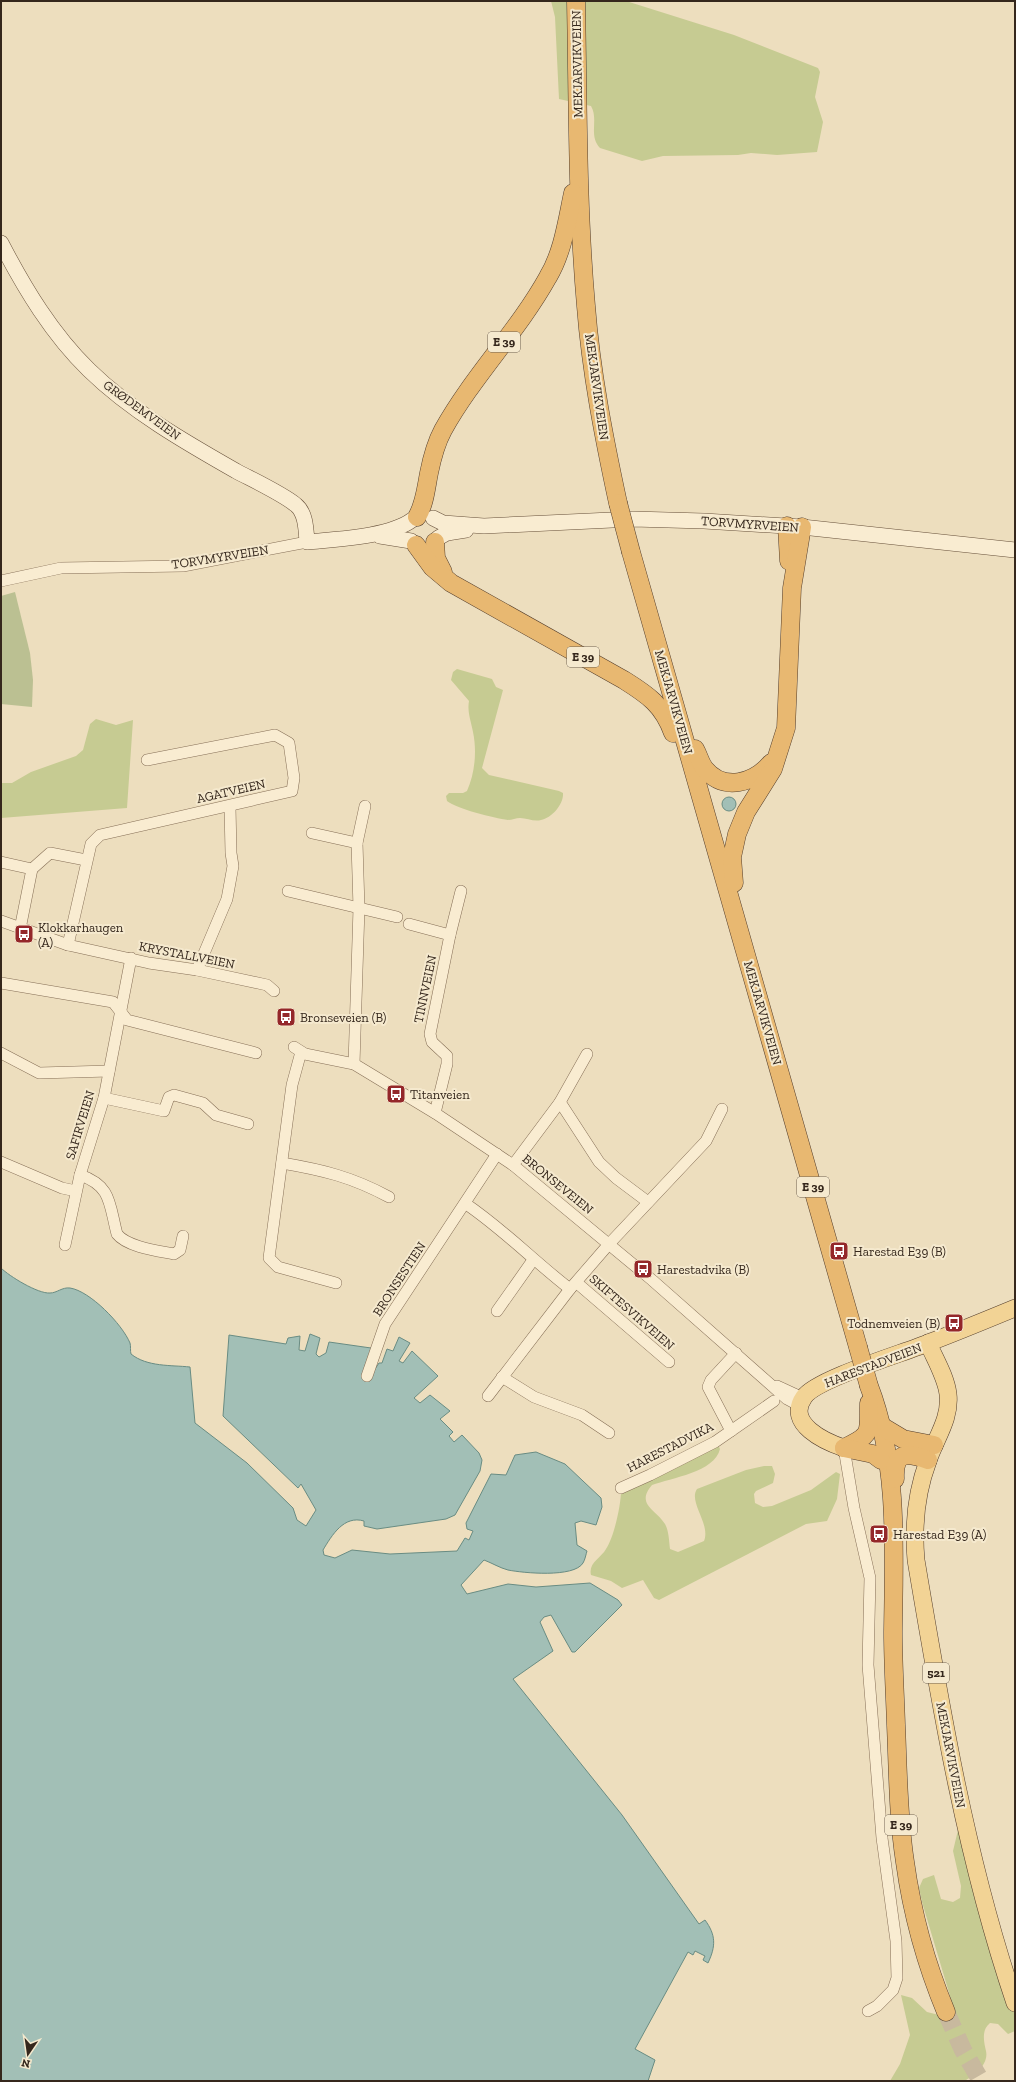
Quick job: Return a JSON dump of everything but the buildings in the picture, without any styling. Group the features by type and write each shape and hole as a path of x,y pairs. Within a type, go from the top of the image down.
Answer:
{"highway":[{"name":"MEKJARVIKVEIEN","path":"576,1 580,163 586,307 600,418 618,503 858,1347 885,1459"},
{"name":"E 39","path":"420,518 432,457 443,431 548,277 564,234 580,163"},
{"name":"E 39","path":"738,926 733,871 734,845 744,817 773,769 781,747 787,715 795,527"},
{"name":"E 39","path":"436,540 435,554 438,563 451,582"},
{"name":"E 39","path":"414,543 432,567 451,582 624,680 650,697 662,710 676,741 690,757"},
{"name":"E 39","path":"682,729 691,741 706,770 721,780 729,782 743,782 755,778 769,765 781,747"},
{"name":"MEKJARVIKVEIEN","path":"869,1391 883,1427 885,1459"},
{"name":"E 39","path":"844,1448 861,1440 869,1429 869,1391"},
{"path":"883,1427 903,1440 931,1453"},
{"path":"844,1448 873,1454 885,1459"},
{"name":"E 39","path":"892,1492 898,1459 907,1454 931,1453"},
{"name":"E 39","path":"885,1459 892,1492 895,1592 893,1633 898,1770 905,1862 922,1942 932,1980 946,2012"},
{"name":"E 39","path":"885,1459 887,1593 893,1633"}],"main road":[{"name":"GRØDEMVEIEN","path":"1,243 40,312 89,370 117,394 151,419 296,505 304,516 307,542"},
{"name":"TORVMYRVEIEN","path":"307,542 367,535 401,527 420,518 443,523 484,526 634,519 795,527 1015,550"},
{"path":"420,518 440,529 436,540 426,547 414,543 408,532 420,518"},
{"name":"TORVMYRVEIEN","path":"436,540 447,534 484,526"},
{"name":"TORVMYRVEIEN","path":"367,535 414,543"},
{"name":"HARESTADVEIEN","path":"802,1402 817,1386 1015,1308"},
{"name":"MEKJARVIKVEIEN","path":"928,1343 948,1394 946,1416 931,1453 918,1498 915,1518 916,1560 962,1813 985,1906 1015,2003"},
{"path":"802,1402 801,1417 811,1432 822,1440 844,1448"}],"street":[{"name":"TORVMYRVEIEN","path":"1,581 61,568 183,566 307,542"},
{"name":"AGATVEIEN","path":"68,945 86,860 91,844 100,835 230,807 292,791 294,778 289,743 275,735 147,760"},
{"path":"354,1064 359,908 357,842 365,806"},
{"path":"197,970 227,899 233,866 230,846 230,807"},
{"path":"312,834 357,842"},
{"path":"20,929 32,869 50,852 86,860"},
{"path":"1,862 32,869"},
{"name":"TINNVEIEN","path":"435,1113 447,1064 447,1056 432,1042 430,1034 450,935 461,891"},
{"path":"288,892 397,917"},
{"name":"KRYSTALLVEIEN","path":"1,921 68,945 149,963 197,970 268,985 274,991"},
{"path":"409,924 450,935"},
{"name":"SAFIRVEIEN","path":"65,1245 80,1174 104,1098 131,958"},
{"path":"1,983 113,1002 127,1020 256,1053"},
{"name":"BRONSEVEIEN","path":"336,1283 278,1267 269,1258 277,1185 282,1162 298,1050 354,1064 435,1113 513,1165 609,1244 770,1382 802,1402"},
{"path":"1,1053 39,1073 109,1071"},
{"path":"513,1165 560,1102 587,1054"},
{"path":"104,1098 164,1111 169,1097 174,1095 203,1102 216,1115 248,1124"},
{"path":"560,1102 599,1162 616,1178 648,1202"},
{"name":"SKIFTESVIKVEIEN","path":"488,1396 574,1286 609,1244 706,1141 722,1109"},
{"name":"BRONSESTIEN","path":"367,1376 384,1324 466,1204 497,1154"},
{"path":"1,1162 62,1188 76,1191"},
{"path":"282,1162 326,1170 367,1185 388,1197"},
{"path":"80,1174 93,1179 106,1191 117,1234 121,1239 152,1250 174,1254 180,1250 183,1236"},
{"name":"SKIFTESVIKVEIEN","path":"466,1204 485,1217 533,1260 574,1286 669,1362"},
{"path":"497,1311 533,1260"},
{"name":"HARESTADVIKA","path":"731,1430 708,1387 711,1380 736,1353"},
{"path":"502,1377 534,1397 582,1415 609,1433"},
{"name":"HARESTADVIKA","path":"621,1488 708,1446 774,1401"},
{"path":"844,1448 854,1508 870,1578 868,1665 882,1838 896,1941 897,1978 893,1990 877,2006 868,2011"}],"green space":[{"path":"551,1 626,1 734,35 818,68 820,72 815,97 823,122 817,152 777,155 751,153 738,155 663,156 642,161 600,148 596,143 594,133 594,117 591,106 559,99 555,17"},
{"path":"15,592 30,653 33,680 32,707 1,704 1,596"},
{"path":"457,669 492,679 496,687 503,690 482,768 489,775 563,793 562,802 553,813 545,819 533,820 520,818 508,820 467,810 447,801 446,796 449,793 463,793 467,791 472,777 474,762 475,747 469,713 469,701 451,680 453,672"},
{"path":"96,719 116,725 133,720 127,808 1,818 1,783 12,783 31,772 76,756 83,750 90,724"},
{"path":"718,1445 720,1449 716,1457 701,1469 681,1477 652,1485 647,1492 646,1498 649,1507 665,1524 669,1536 670,1549 678,1552 704,1541 705,1528 695,1500 697,1489 746,1470 764,1466 772,1466 775,1474 773,1483 756,1491 754,1494 755,1503 763,1507 772,1506 811,1490 836,1472 840,1474 837,1499 827,1521 806,1524 659,1600 654,1598 643,1580 622,1588 611,1581 591,1575 591,1567 604,1552 612,1537 621,1491"},
{"path":"963,1829 1015,1983 1015,2031 1008,2034 998,2024 990,2023 985,2029 984,2033 986,2056 983,2065 976,2073 964,2081 890,2081 900,2064 910,2035 901,1995 912,1998 927,2012 943,2016 951,2004 919,1888 923,1879 934,1875 941,1899 953,1902 960,1898 961,1886 953,1851 958,1830"}],"water":[{"path":"726,797 732,797 736,801 736,807 732,811 726,811 722,807 722,801"},
{"path":"1,1268 17,1280 38,1291 50,1293 64,1288 70,1288 87,1295 113,1318 130,1343 131,1354 137,1358 159,1365 190,1367 195,1423 247,1463 293,1508 297,1520 306,1526 316,1510 301,1484 298,1488 223,1416 229,1335 286,1344 288,1338 300,1336 299,1350 305,1351 310,1334 320,1338 316,1354 319,1357 326,1353 329,1342 371,1348 369,1378 379,1363 382,1363 387,1349 393,1351 399,1337 410,1343 399,1361 403,1363 412,1351 438,1376 414,1398 420,1403 430,1395 450,1411 440,1419 453,1432 449,1436 454,1442 462,1435 479,1453 482,1460 480,1471 455,1515 446,1519 377,1529 364,1526 364,1521 350,1521 339,1528 330,1538 323,1550 324,1555 335,1558 352,1550 390,1554 457,1551 465,1538 469,1540 473,1531 467,1529 466,1523 491,1474 506,1475 515,1455 536,1452 565,1464 601,1498 602,1507 596,1525 581,1521 575,1523 577,1545 587,1551 584,1562 578,1568 559,1573 536,1573 505,1569 484,1560 461,1585 467,1594 508,1584 536,1587 590,1583 618,1600 622,1605 575,1652 572,1652 551,1615 544,1617 540,1622 553,1651 513,1679 622,1815 699,1924 705,1920 709,1925 713,1936 714,1941 708,1963 703,1960 705,1956 695,1951 693,1955 688,1952 635,2049 655,2060 648,2081 1,2081"}],"tunnel":[{"path":"946,2012 963,2050 981,2081"}],"place":[{"name":"Klokkarhaugen (A)","path":"24,934"},
{"name":"Bronseveien (B)","path":"286,1017"},
{"name":"Titanveien","path":"396,1094"},
{"name":"Harestad E39 (B)","path":"839,1251"},
{"name":"Harestadvika (B)","path":"643,1269"},
{"name":"Todnemveien (B)","path":"954,1323"},
{"name":"Harestad E39 (A)","path":"879,1534"}]}
